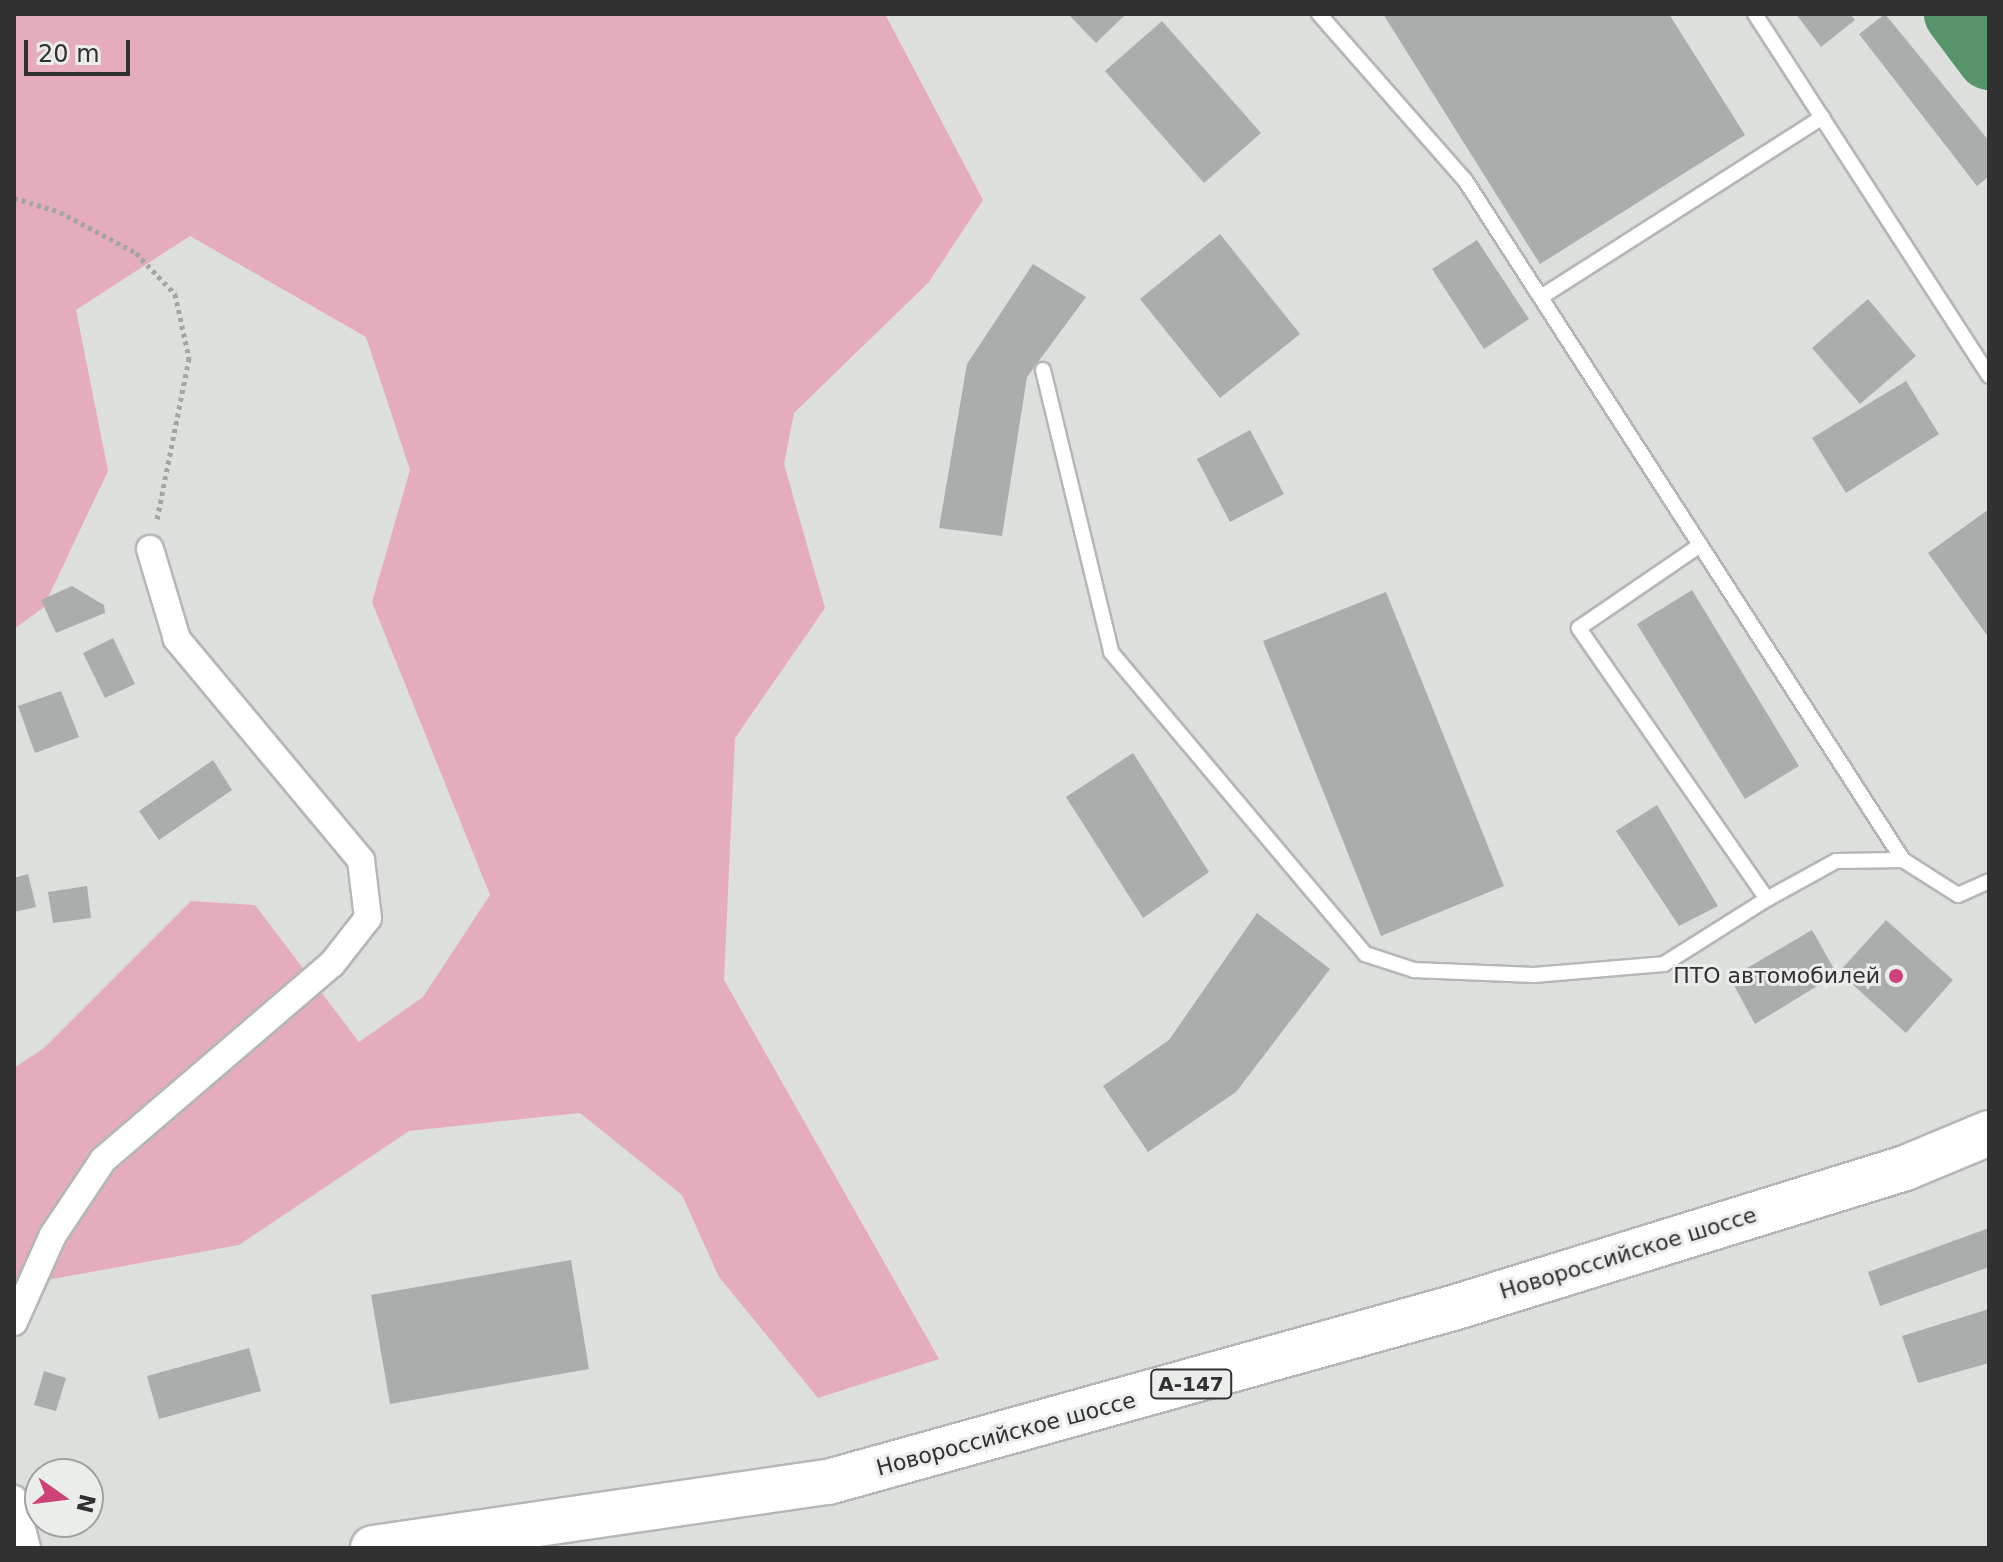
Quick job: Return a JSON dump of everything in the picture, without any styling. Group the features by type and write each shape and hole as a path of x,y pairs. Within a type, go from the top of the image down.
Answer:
{"highway":[{"name":"Новороссийское шоссе","path":"373,1548 828,1482 1453,1308 1905,1168 1989,1133"}],"street":[{"path":"14,1322 53,1235 103,1160 332,964 368,918 361,860 177,639 150,549"},
{"path":"14,1499 27,1548"}],"lane":[{"path":"1319,14 1465,180 1903,860 1958,895 1989,881"},
{"path":"1755,14 1989,376"},
{"path":"1541,297 1822,117"},
{"path":"1043,370 1111,652 1365,954 1414,970 1534,975 1664,964 1767,899 1836,861 1903,860"},
{"path":"1700,545 1579,628 1767,899"}],"path":[{"path":"14,198 60,212 136,253 175,294 189,358 150,549"}],"shaded area":[{"path":"14,14 885,14 983,200 929,282 794,413 784,464 825,608 735,738 724,980 939,1359 818,1398 719,1277 682,1195 580,1113 409,1131 239,1245 14,1286 14,1068 44,1048 191,901 255,905 359,1042 423,997 490,895 372,602 410,470 366,337 190,236 76,310 108,471 43,608 14,629"}],"building":[{"path":"1068,14 1126,14 1096,43"},
{"path":"1383,14 1669,14 1745,135 1540,264"},
{"path":"1796,14 1850,14 1855,20 1821,47"},
{"path":"1885,14 1989,141 1989,176 1977,186 1859,34"},
{"path":"1162,21 1261,133 1204,183 1105,71"},
{"path":"1220,234 1300,334 1220,398 1140,299"},
{"path":"1477,240 1529,319 1484,349 1432,269"},
{"path":"1033,264 1086,297 1027,377 1002,536 939,528 967,364"},
{"path":"1868,299 1916,356 1860,404 1812,348"},
{"path":"1906,381 1939,434 1846,493 1812,438"},
{"path":"1250,430 1284,494 1230,522 1197,459"},
{"path":"1989,509 1989,638 1928,553"},
{"path":"72,586 104,605 105,613 56,633 41,600"},
{"path":"1692,590 1799,766 1745,799 1637,624"},
{"path":"1386,592 1504,886 1381,936 1263,641"},
{"path":"113,638 135,684 105,698 83,653"},
{"path":"61,691 79,737 35,753 18,706"},
{"path":"1133,753 1209,872 1143,918 1066,797"},
{"path":"213,760 232,790 159,840 139,811"},
{"path":"1657,805 1718,906 1679,926 1616,831"},
{"path":"28,874 36,907 14,912 14,878"},
{"path":"87,886 91,918 53,923 48,892"},
{"path":"1257,913 1330,969 1236,1092 1148,1152 1103,1086 1169,1040"},
{"name":"ПТО автомобилей","path":"1886,920 1953,980 1906,1033 1839,972"},
{"path":"1812,930 1837,974 1755,1024 1730,978"},
{"path":"1989,1228 1989,1267 1880,1306 1868,1272"},
{"path":"571,1260 589,1369 390,1404 371,1295"},
{"path":"1989,1309 1989,1363 1918,1383 1902,1336"},
{"path":"249,1348 261,1391 159,1419 147,1376"},
{"path":"44,1371 66,1378 56,1411 34,1405"}],"waterway":[{"path":"1956,14 1989,58"}],"place":[{"name":"ПТО автомобилей","path":"1896,976"}]}
